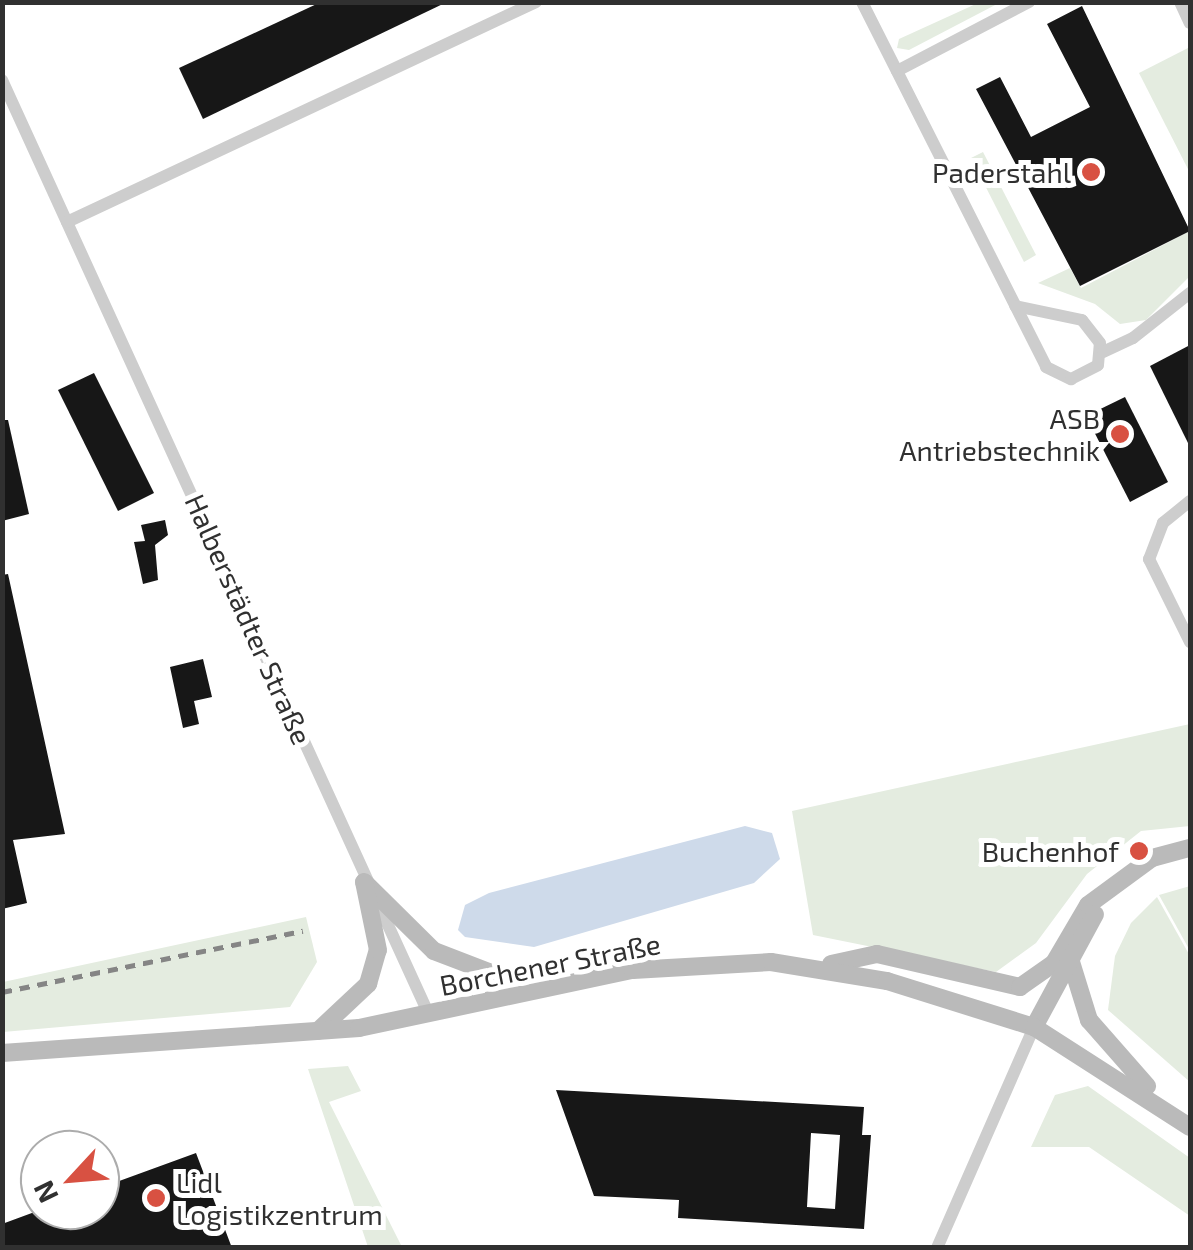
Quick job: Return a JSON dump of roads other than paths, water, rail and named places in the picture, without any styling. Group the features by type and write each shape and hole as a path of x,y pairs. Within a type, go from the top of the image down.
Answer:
{"main road":[{"path":"821,966 877,954 1020,986 1054,963 1088,906 1152,858 1190,848"},
{"path":"364,882 434,950 489,972 561,986"},
{"path":"318,1031 368,984 378,950 364,882"},
{"path":"1034,1028 1107,892"},
{"path":"1071,962 1089,1020 1164,1105"},
{"name":"Borchener Straße","path":"2,1053 318,1031 429,1015 633,970 821,966 938,994 1034,1028 1164,1105 1190,1128"}],"street":[{"path":"67,222 536,2"},
{"path":"862,2 1015,306 1054,374 1086,376 1102,352 1133,338 1190,293"},
{"path":"897,72 1028,2"},
{"path":"1180,2 1190,23"},
{"name":"Halberstädter Straße","path":"2,80 212,534 364,882 429,1015"},
{"path":"1015,306 1082,320 1102,352"},
{"path":"1190,501 1163,523 1149,559 1190,642"},
{"path":"937,1248 1034,1028"}],"water":[{"path":"745,826 772,833 780,859 754,883 534,947 465,937 458,930 465,905 489,893"}],"railway":[{"path":"2,992 303,931"}],"place":[{"name":"Paderstahl","path":"1091,172"},
{"name":"ASB Antriebstechnik","path":"1120,434"},
{"name":"Buchenhof","path":"1139,851"},
{"name":"Lidl Logistikzentrum","path":"156,1198"}]}
